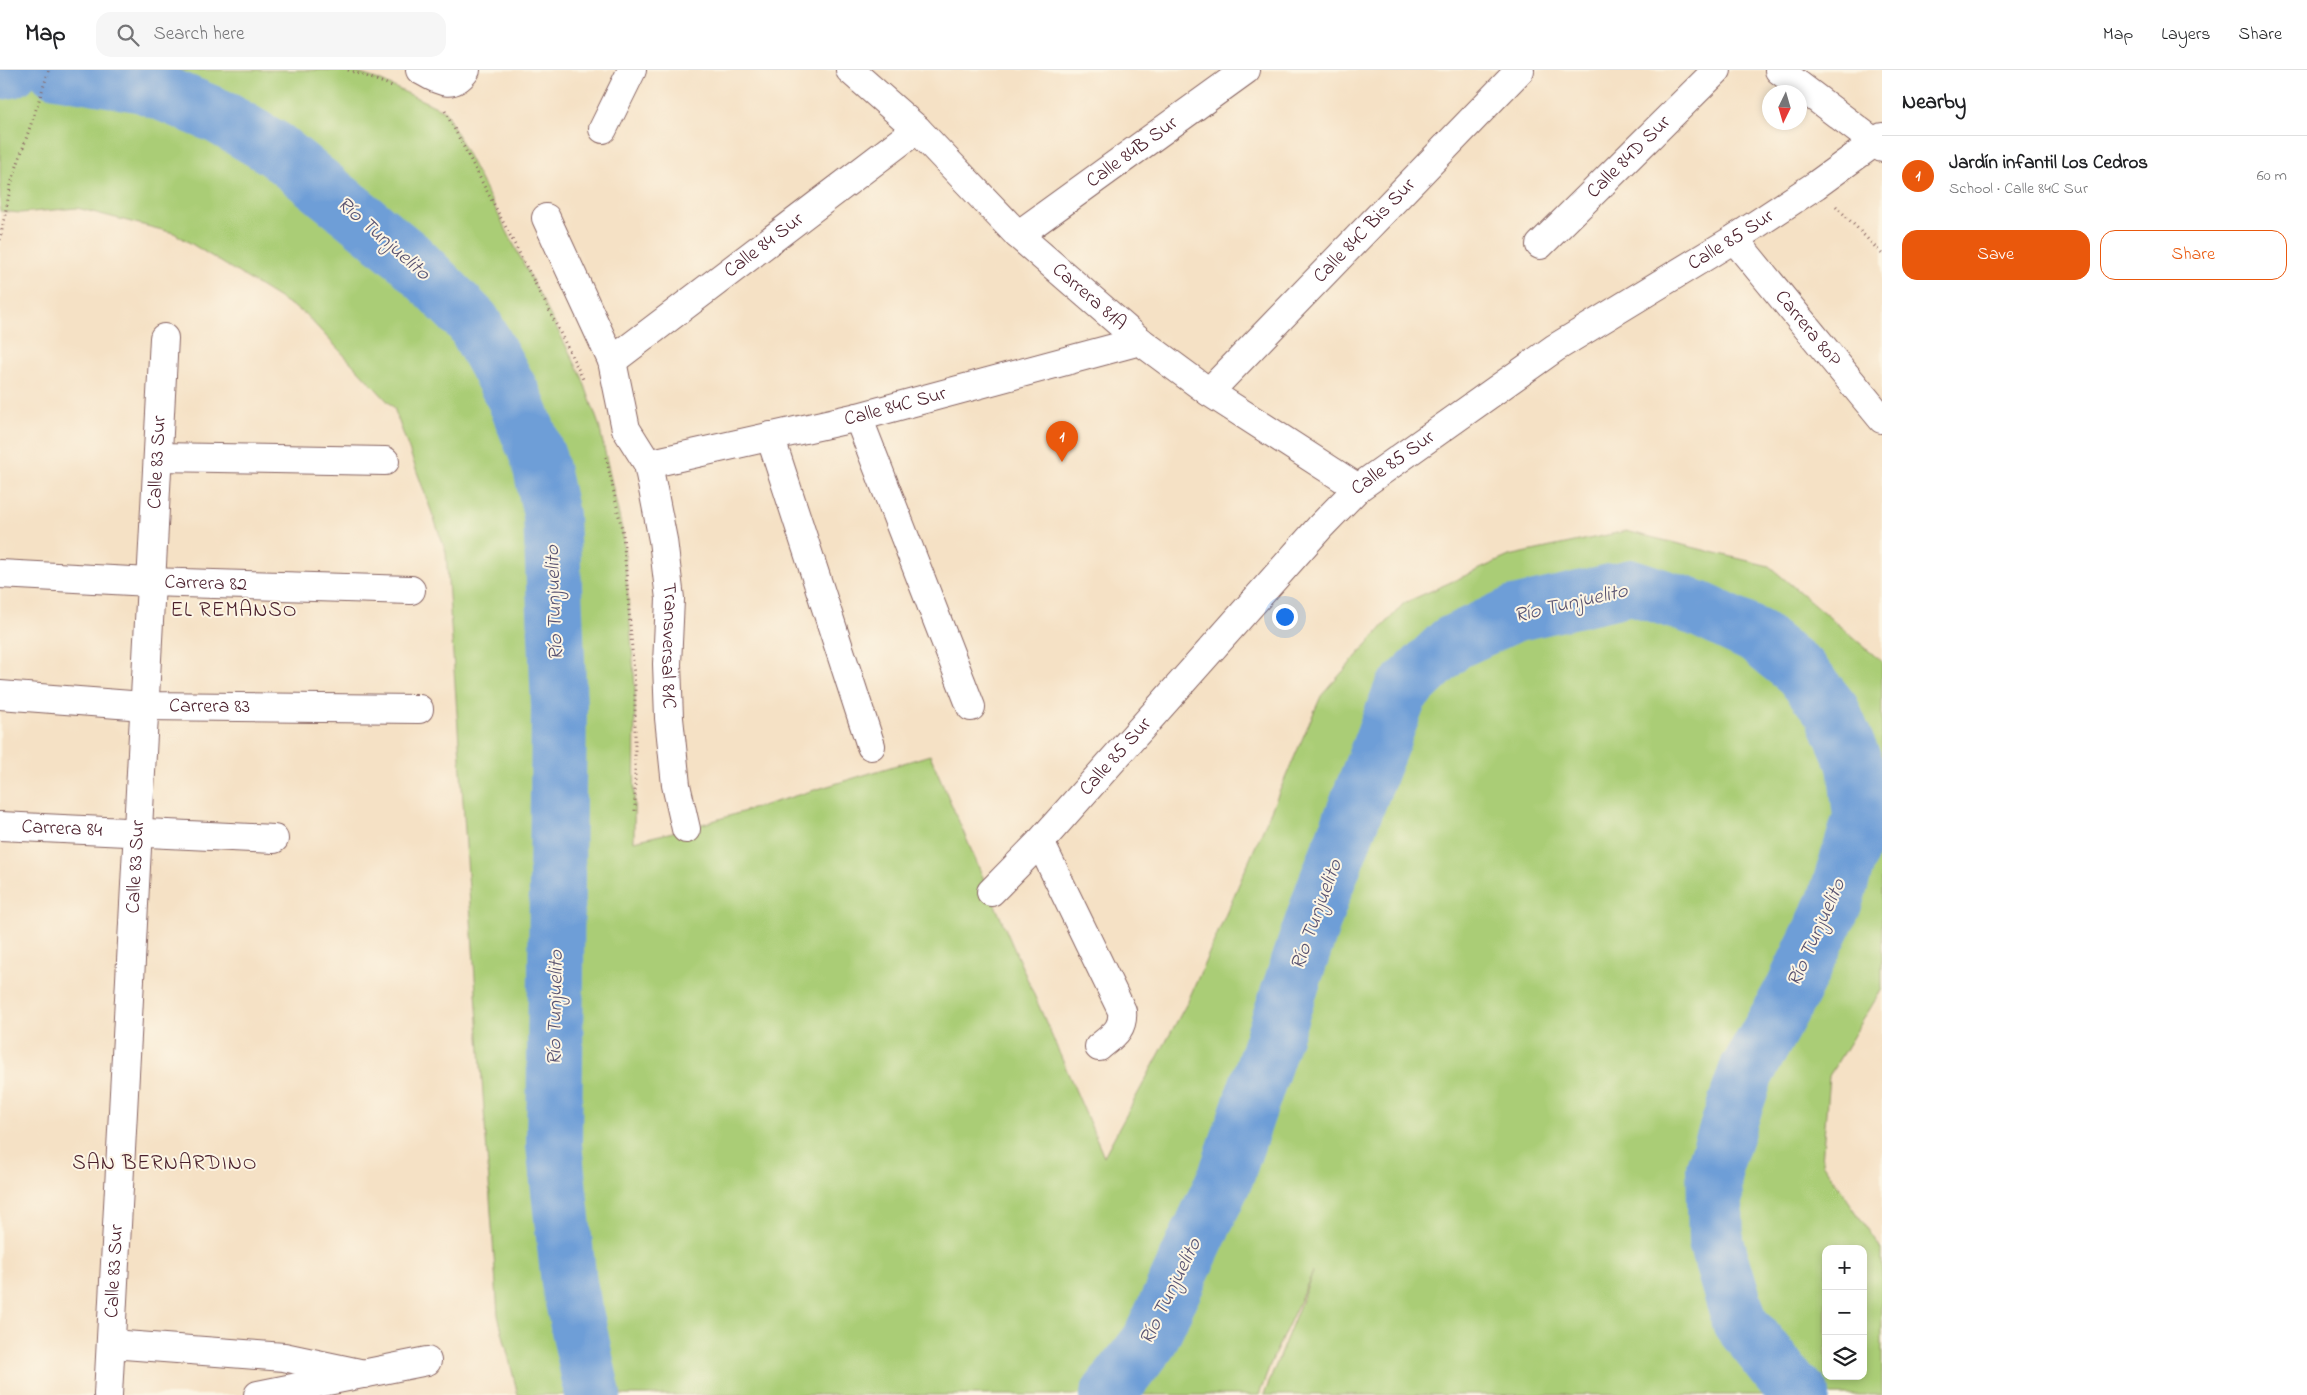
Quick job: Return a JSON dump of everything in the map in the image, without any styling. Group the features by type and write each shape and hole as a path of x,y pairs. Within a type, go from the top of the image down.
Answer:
{"street":[{"path":"420,70 442,82 452,82 464,74"},
{"path":"603,129 632,70"},
{"name":"Carrera 81A","path":"850,70 916,129 1018,235 1140,341 1208,392 1358,488"},
{"name":"Calle 84B Sur","path":"1018,235 1246,70"},
{"name":"Calle 84C Bis Sur","path":"1208,392 1520,70"},
{"name":"Calle 84D Sur","path":"1540,246 1717,70"},
{"path":"1779,70 1880,142"},
{"name":"Calle 84 Sur","path":"612,361 916,129"},
{"name":"Calle 85 Sur","path":"991,892 1040,842 1321,526 1358,488 1554,348 1734,239 1880,142"},
{"path":"546,218 612,361 622,419 626,429 648,464"},
{"name":"Carrera 80P","path":"1734,239 1882,419"},
{"name":"Calle 83 Sur","path":"108,1395 136,834 164,338"},
{"name":"Calle 84C Sur","path":"648,464 858,417 1140,341"},
{"path":"858,417 971,707"},
{"path":"770,436 872,746"},
{"path":"158,457 385,461"},
{"name":"Transversal 81C","path":"648,464 663,540 670,599 667,664 669,718 676,785 686,829"},
{"name":"Carrera 82","path":"0,574 150,582 411,590"},
{"name":"Carrera 83","path":"0,695 144,706 419,709"},
{"name":"Carrera 84","path":"0,826 136,834 274,839"},
{"path":"1040,842 1122,1011 1123,1021 1120,1029 1099,1047"},
{"path":"111,1344 284,1357 364,1374"},
{"path":"258,1395 427,1361"}],"path":[{"path":"0,240 11,184 49,70"},
{"path":"420,70 445,110 544,299 585,385"},
{"path":"1816,185 1882,254"},
{"path":"606,454 623,534 625,554 635,687 635,814"}],"green space":[{"path":"0,70 348,70 379,80 445,111 582,377 599,425 623,534 635,687 634,841 686,829 930,755 1104,1156 1188,1001 1321,696 1404,603 1509,556 1626,531 1769,566 1882,662 1882,989 1829,1076 1822,1162 1882,1250 1882,1395 1264,1395 1313,1272 1273,1358 1259,1395 518,1395 498,1315 446,552 394,408 305,314 174,233 77,208 20,213 0,211"}],"waterway":[{"name":"Río Tunjuelito","path":"0,72 11,70"},
{"name":"Río Tunjuelito","path":"56,70 143,85 220,117 275,149 408,257 473,322 514,397 539,459 551,515 559,707 554,1145 569,1283 593,1395"},
{"name":"Río Tunjuelito","path":"1108,1395 1149,1342 1226,1176 1323,892 1401,692 1452,643 1514,614 1632,587 1699,609 1756,636 1800,671 1832,711 1855,764 1861,817 1834,904 1792,991 1746,1073 1714,1168 1716,1242 1740,1322 1793,1389 1802,1395"}],"place":[{"name":"Jardín infantil Los Cedros","path":"1062,462"}],"district":[{"name":"EL REMANSO","path":"234,611"},
{"name":"SAN BERNARDINO","path":"165,1164"}]}
